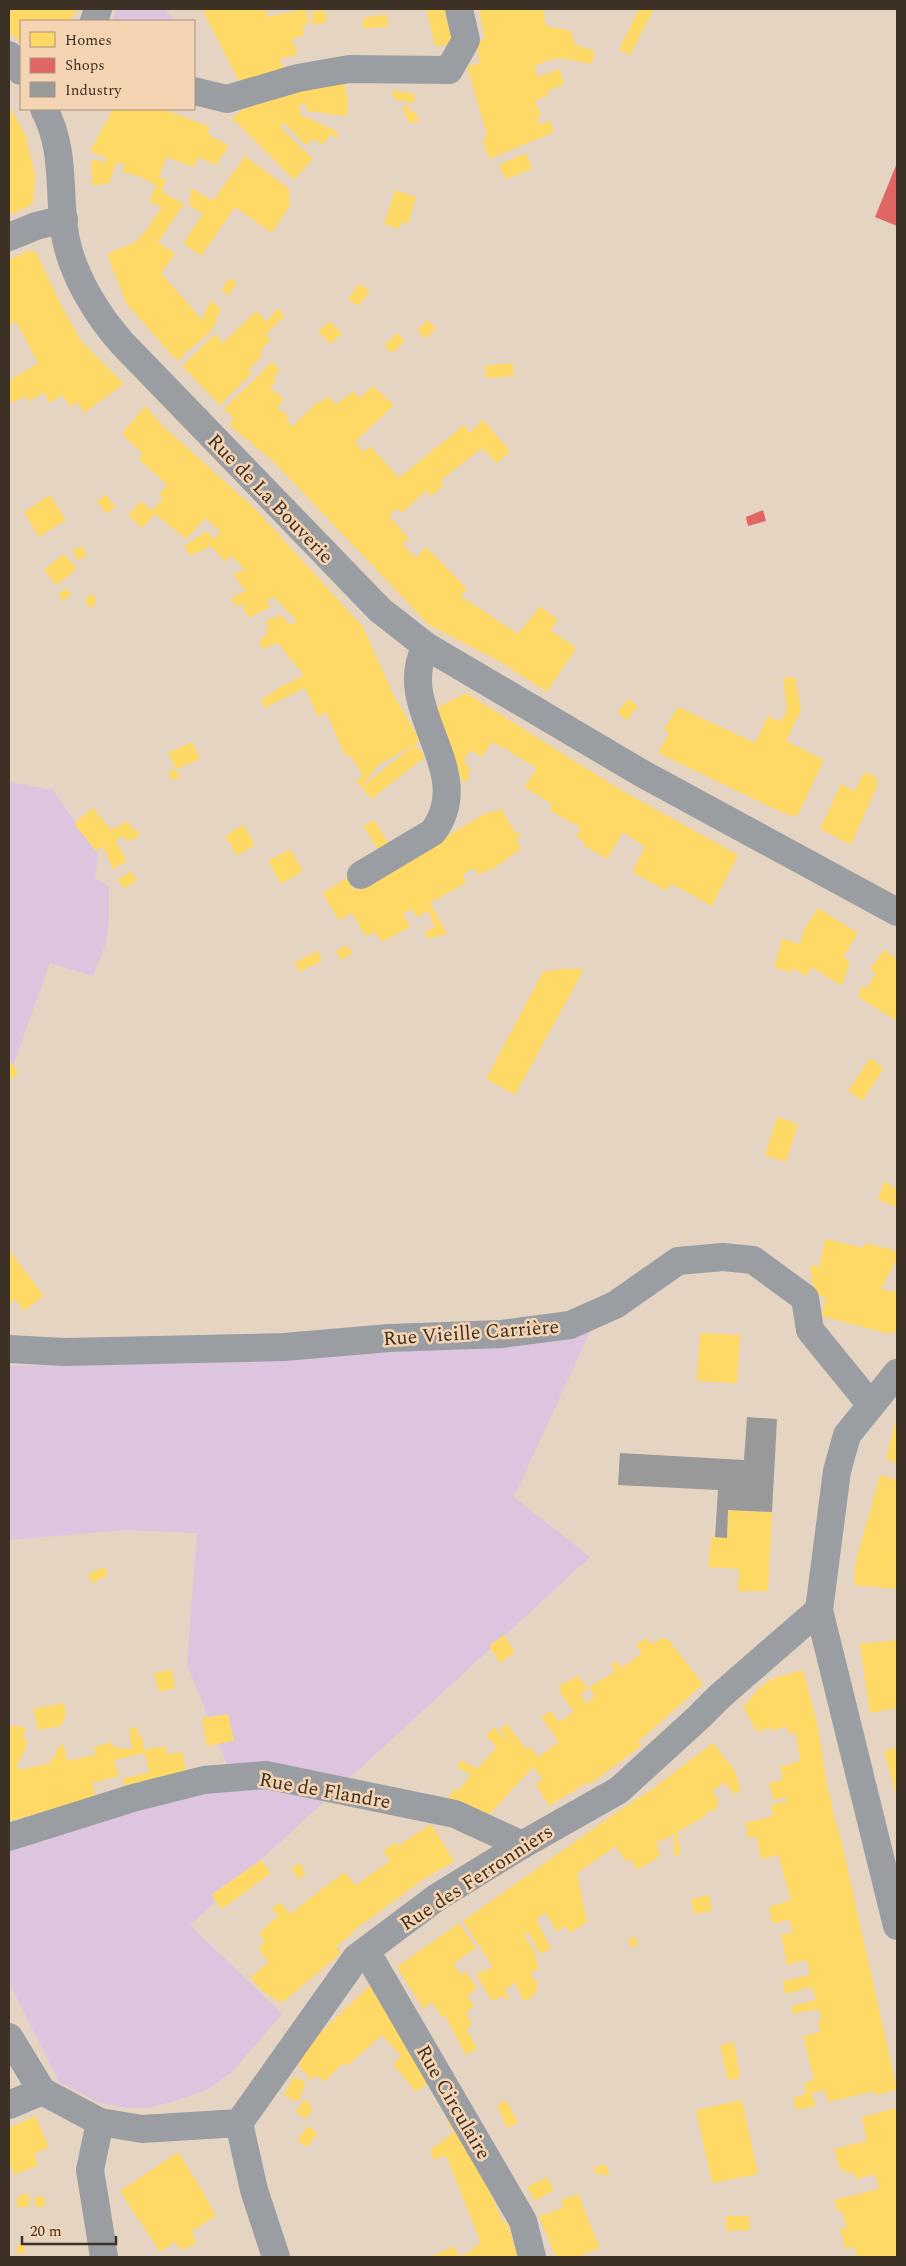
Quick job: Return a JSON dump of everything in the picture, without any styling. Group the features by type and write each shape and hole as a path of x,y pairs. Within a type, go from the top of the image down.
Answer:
{"street":[{"path":"195,91 227,100 298,78 349,69 449,70 466,40 459,9"},
{"path":"9,55 20,70"},
{"name":"Rue de La Bouverie","path":"47,110 59,154 66,239 76,268 90,298 112,332 380,610 426,646 643,774 886,906"},
{"path":"9,237 36,226 64,219"},
{"path":"361,875 433,832 441,821 447,807 447,780 422,706 418,688 418,667 426,646"},
{"name":"Rue Vieille Carrière","path":"9,1349 65,1352 284,1347 389,1338 502,1334 570,1324 615,1305 678,1261 723,1257 753,1260 805,1298 810,1330 871,1405"},
{"path":"897,1372 847,1435 838,1471 819,1610 897,1926"},
{"name":"Rue des Ferronniers","path":"238,2123 356,1958 436,1898 522,1845 619,1790 700,1717 720,1696 819,1610"},
{"name":"Rue de Flandre","path":"9,1837 133,1798 204,1780 266,1775 455,1814 522,1845"},
{"name":"Rue Circulaire","path":"366,1951 523,2221 532,2257"},
{"path":"9,2037 42,2091 100,2122 142,2129 238,2123 254,2190 276,2257"},
{"path":"9,2105 42,2091"},
{"path":"100,2122 90,2170 104,2257"}],"shaded area":[{"path":"117,9 165,9 174,20 112,20"},
{"path":"9,782 53,790 98,855 95,878 109,887 109,918 106,943 93,976 50,963 13,1065 9,1061"},
{"path":"593,1325 514,1497 590,1557 190,1925 282,2014 232,2072 207,2090 175,2101 148,2108 127,2108 100,2103 59,2082 9,1983 9,1836 232,1778 187,1664 197,1533 126,1530 9,1540 9,1366 295,1358 524,1344"}],"building: Homes":[{"path":"9,9 77,9 71,20 20,20 20,42 9,32 11,30 9,27"},
{"path":"202,9 265,9 268,17 305,9 309,24 302,26 305,35 292,39 298,54 279,59 285,71 242,87"},
{"path":"426,9 444,9 453,42 449,45 435,46"},
{"path":"479,9 543,9 546,26 572,31 571,36 574,37 574,44 595,51 592,64 560,58 546,61 534,67 538,77 559,69 564,84 546,92 550,96 535,100 541,116 534,121 537,120 539,124 550,121 554,132 489,159 483,141 487,135 467,67 480,63 476,41 485,39"},
{"path":"639,9 654,9 630,55 619,50"},
{"path":"325,10 327,22 313,25 311,12"},
{"path":"387,14 388,27 363,29 363,18"},
{"path":"344,81 348,101 347,116 307,111 305,102 299,106 301,115 338,132 337,138 331,134 323,145 313,139 306,145 284,123 280,127 313,159 294,180 232,118 258,97"},
{"path":"391,90 415,94 414,103 396,100"},
{"path":"407,105 412,113 415,111 419,121 410,123 407,119 402,107"},
{"path":"9,106 25,134 35,175 33,202 28,207 9,215"},
{"path":"112,110 165,110 210,127 207,134 229,146 216,165 198,157 194,167 166,157 159,177 166,179 162,192 184,204 158,242 175,254 161,273 202,320 210,301 221,308 212,330 177,361 126,303 107,254 136,242 145,232 162,207 149,202 156,185 141,177 122,172 125,165 116,162 109,184 92,185 91,161 97,160 105,163 107,158 90,151"},
{"path":"526,153 532,169 505,179 499,165"},
{"path":"245,156 289,189 290,206 272,233 235,207 201,256 183,243 203,214 189,205 191,188 213,201"},
{"path":"395,190 416,197 408,224 401,222 399,229 384,224"},
{"path":"28,251 36,252 58,299 81,341 124,384 84,413 78,402 71,407 62,395 50,403 44,392 28,402 26,396 12,403 9,396 9,381 38,363 16,321 9,326 9,260"},
{"path":"229,278 237,283 229,295 221,291"},
{"path":"358,284 370,291 359,306 348,300"},
{"path":"277,308 285,316 266,334 271,340 262,348 261,357 248,370 252,373 220,405 182,366 215,334 223,343 256,311 267,322"},
{"path":"428,320 436,329 425,339 417,330"},
{"path":"329,321 342,333 331,344 318,332"},
{"path":"397,333 405,341 392,353 384,346"},
{"path":"272,362 280,371 273,377 276,381 270,388 284,399 277,408 290,417 286,421 293,426 318,401 320,403 329,396 336,405 353,391 360,398 373,386 394,405 355,442 364,452 370,446 399,478 464,425 470,433 483,420 510,451 497,463 482,448 441,480 443,486 432,496 425,491 402,513 397,508 389,516 409,538 402,544 416,558 426,547 467,589 460,596 518,634 540,606 558,620 550,630 576,648 547,692 499,661 429,625 273,461 229,425 234,419 224,409"},
{"path":"513,363 514,376 486,378 485,366"},
{"path":"145,406 165,428 255,509 363,627 393,694 420,741 378,765 362,787 356,781 363,775 349,754 346,757 326,712 318,717 305,688 264,708 261,700 284,685 303,676 301,670 299,670 278,643 262,649 259,640 268,635 265,630 269,627 265,621 281,615 290,625 297,621 274,597 267,600 270,607 248,618 242,604 236,606 231,598 246,591 233,574 245,570 231,555 225,562 211,546 190,556 184,546 207,531 213,539 221,532 205,518 186,539 155,514 142,528 128,515 141,501 152,511 163,498 159,495 167,485 138,458 143,454 122,434"},
{"path":"105,494 115,506 107,514 97,502"},
{"path":"50,495 66,520 39,537 24,512"},
{"path":"81,546 87,555 78,560 72,551"},
{"path":"64,554 77,569 56,585 44,570"},
{"path":"68,589 71,596 62,601 58,593"},
{"path":"93,594 97,604 88,608 85,598"},
{"path":"795,677 801,710 786,741 824,760 797,817 781,812 658,753 669,733 664,730 678,707 755,743 768,716 780,722 787,710 783,678"},
{"path":"466,693 619,789 738,855 712,906 674,885 670,884 667,891 632,872 645,847 623,832 607,859 583,845 585,842 576,836 581,828 549,810 552,804 524,787 537,768 508,751 509,749 506,747 505,749 492,742 482,757 470,750 464,760 471,772 467,774 470,778 463,783 434,709"},
{"path":"628,699 638,706 627,720 617,713"},
{"path":"192,742 200,759 176,769 168,753"},
{"path":"415,744 425,757 371,799 362,787"},
{"path":"176,769 180,778 172,781 168,772"},
{"path":"864,772 878,778 876,783 878,784 851,845 820,829 841,784 855,791"},
{"path":"93,808 111,830 128,821 133,831 137,829 140,835 127,842 124,836 115,840 127,861 113,869 103,846 96,851 74,824"},
{"path":"501,809 515,832 522,835 516,840 521,849 490,871 488,870 478,875 474,868 463,874 466,883 430,903 447,934 428,939 424,932 435,927 428,911 417,917 412,909 403,914 410,927 382,942 375,932 365,936 352,913 339,920 322,893 347,878 355,891 484,814"},
{"path":"374,820 390,846 380,852 363,826"},
{"path":"243,825 255,845 237,856 225,836"},
{"path":"290,849 303,871 281,884 268,861"},
{"path":"131,871 137,881 124,888 118,880"},
{"path":"818,908 858,933 843,957 850,962 842,986 812,967 806,976 792,968 791,973 774,967 782,939 800,944 804,929"},
{"path":"347,945 352,954 341,960 336,951"},
{"path":"884,950 897,959 897,1021 858,997 862,986 866,989 876,973 870,969"},
{"path":"318,951 322,961 299,972 295,962"},
{"path":"559,969 584,969 515,1095 486,1079 543,972"},
{"path":"870,1058 884,1068 862,1101 848,1091"},
{"path":"9,1061 19,1072 9,1082"},
{"path":"777,1117 798,1124 786,1162 765,1155"},
{"path":"884,1181 897,1190 897,1207 878,1200"},
{"path":"825,1239 864,1248 865,1243 897,1251 897,1258 881,1289 897,1292 897,1330 890,1334 821,1316 826,1297 814,1295 810,1265 819,1267"},
{"path":"9,1250 44,1296 24,1311 15,1299 9,1304"},
{"path":"700,1333 740,1335 737,1383 697,1381"},
{"path":"897,1415 897,1463 886,1459"},
{"path":"880,1475 897,1480 897,1560 895,1568 897,1568 897,1589 854,1585 855,1565"},
{"path":"728,1510 772,1512 768,1591 738,1591 739,1569 708,1567 711,1537 727,1538"},
{"path":"104,1567 108,1576 91,1583 88,1574"},
{"path":"504,1635 515,1652 500,1663 489,1646"},
{"path":"647,1638 652,1644 661,1638 668,1639 703,1684 638,1742 641,1746 590,1784 588,1782 549,1806 535,1783 543,1780 533,1767 485,1819 441,1808 455,1788 458,1791 471,1775 457,1767 461,1760 477,1769 497,1747 486,1736 494,1727 509,1743 500,1729 507,1724 526,1749 530,1747 538,1757 559,1742 541,1717 551,1711 559,1722 574,1712 559,1691 561,1689 559,1686 568,1680 569,1682 577,1675 588,1689 580,1695 586,1703 595,1697 589,1687 615,1672 611,1665 617,1661 622,1668 642,1653 636,1645"},
{"path":"897,1640 897,1708 870,1713 860,1644"},
{"path":"172,1670 175,1688 159,1692 154,1673"},
{"path":"803,1670 818,1727 828,1792 841,1839 897,2090 875,2095 874,2091 828,2102 825,2090 811,2093 816,2106 796,2110 793,2098 806,2094 804,2083 814,2080 803,2036 820,2032 818,2019 822,2019 819,2009 793,2014 791,2006 816,2000 812,1987 785,1994 783,1981 810,1975 808,1964 806,1960 787,1965 781,1934 793,1933 789,1919 772,1924 769,1907 791,1900 778,1855 761,1859 757,1837 748,1838 746,1823 773,1816 771,1805 787,1801 786,1797 773,1800 769,1783 783,1780 780,1767 800,1761 796,1732 789,1734 787,1726 771,1731 770,1727 757,1732 743,1707 760,1687 774,1678"},
{"path":"64,1703 66,1714 61,1726 38,1730 33,1709"},
{"path":"228,1714 234,1741 207,1746 202,1718"},
{"path":"9,1726 25,1727 24,1740 28,1740 25,1748 27,1748 17,1764 18,1770 51,1763 50,1759 54,1758 58,1746 64,1745 67,1761 98,1754 94,1752 94,1747 112,1742 113,1747 132,1749 129,1729 137,1727 139,1737 142,1736 144,1750 165,1746 167,1754 182,1752 187,1776 126,1791 123,1778 149,1773 145,1753 114,1760 119,1776 92,1783 96,1800 9,1821"},
{"path":"713,1743 735,1771 741,1789 735,1795 724,1782 712,1792 718,1799 718,1805 714,1812 710,1809 704,1817 677,1832 681,1854 674,1856 674,1834 658,1843 657,1839 660,1856 637,1870 631,1859 626,1862 616,1846 577,1873 587,1922 570,1933 565,1926 557,1931 545,1913 536,1919 551,1949 540,1954 529,1933 524,1935 534,1951 539,1969 531,1972 534,1981 538,1980 537,1992 532,1995 533,1997 523,2001 515,1982 505,1990 509,1999 506,2000 503,1996 492,2001 476,1974 493,1967 463,1921 651,1790"},
{"path":"897,1747 897,1798 884,1751"},
{"path":"431,1824 454,1861 421,1881 361,1925 336,1947 341,1953 282,2003 265,1993 250,1978 269,1962 258,1948 265,1942 259,1933 278,1916 272,1909 280,1902 290,1914 327,1885 331,1889 328,1885 344,1872 356,1885 390,1861 383,1851 396,1842 398,1846"},
{"path":"261,1860 271,1873 222,1909 211,1895"},
{"path":"299,1863 306,1873 299,1879 291,1869"},
{"path":"709,1895 712,1911 694,1914 691,1899"},
{"path":"459,1923 476,1948 453,1964 461,1974 466,1972 477,1988 467,1996 474,2006 466,2012 472,2026 466,2028 477,2049 466,2055 445,2016 442,2017 432,2002 424,2009 397,1967"},
{"path":"636,1937 638,1945 630,1947 629,1938"},
{"path":"370,1985 388,2007 432,2080 416,2092 393,2064 401,2056 382,2035 347,2066 343,2063 324,2082 317,2075 311,2080 298,2065 308,2045"},
{"path":"734,2042 740,2078 728,2080 720,2045"},
{"path":"293,2077 306,2082 298,2102 284,2095"},
{"path":"304,2100 310,2103 309,2105 313,2108 306,2119 296,2112"},
{"path":"506,2100 518,2123 507,2128 497,2105"},
{"path":"742,2100 758,2174 712,2183 696,2110"},
{"path":"897,2108 897,2257 857,2257 854,2247 846,2250 840,2229 847,2227 841,2210 837,2211 834,2200 879,2189 875,2174 856,2179 854,2172 846,2174 845,2169 840,2170 834,2149 867,2141 862,2117"},
{"path":"456,2115 504,2224 507,2222 518,2257 430,2257 454,2246 459,2256 472,2251 472,2248 481,2243 448,2160 444,2155 434,2160 430,2150 454,2132 446,2121"},
{"path":"35,2116 49,2147 34,2154 38,2165 14,2175 9,2160 9,2128"},
{"path":"308,2126 318,2133 307,2147 297,2140"},
{"path":"178,2152 216,2216 192,2231 196,2244 181,2250 175,2242 160,2252 120,2191"},
{"path":"605,2164 610,2175 596,2174 594,2168"},
{"path":"547,2177 554,2190 535,2201 527,2187"},
{"path":"28,2193 30,2206 17,2208 17,2197"},
{"path":"578,2194 600,2248 577,2257 556,2257 539,2216 563,2208 561,2200"},
{"path":"43,2195 46,2205 36,2208 34,2198"},
{"path":"726,2216 749,2216 750,2230 726,2231"},
{"path":"24,2244 25,2253 17,2254 17,2245"}],"building: Shops":[{"path":"897,163 897,226 875,217"},
{"path":"763,510 766,521 748,526 746,517"}],"building: Industry":[{"path":"747,1417 777,1419 772,1512 728,1510 727,1538 715,1537 718,1490 618,1485 620,1453 744,1460"}]}
